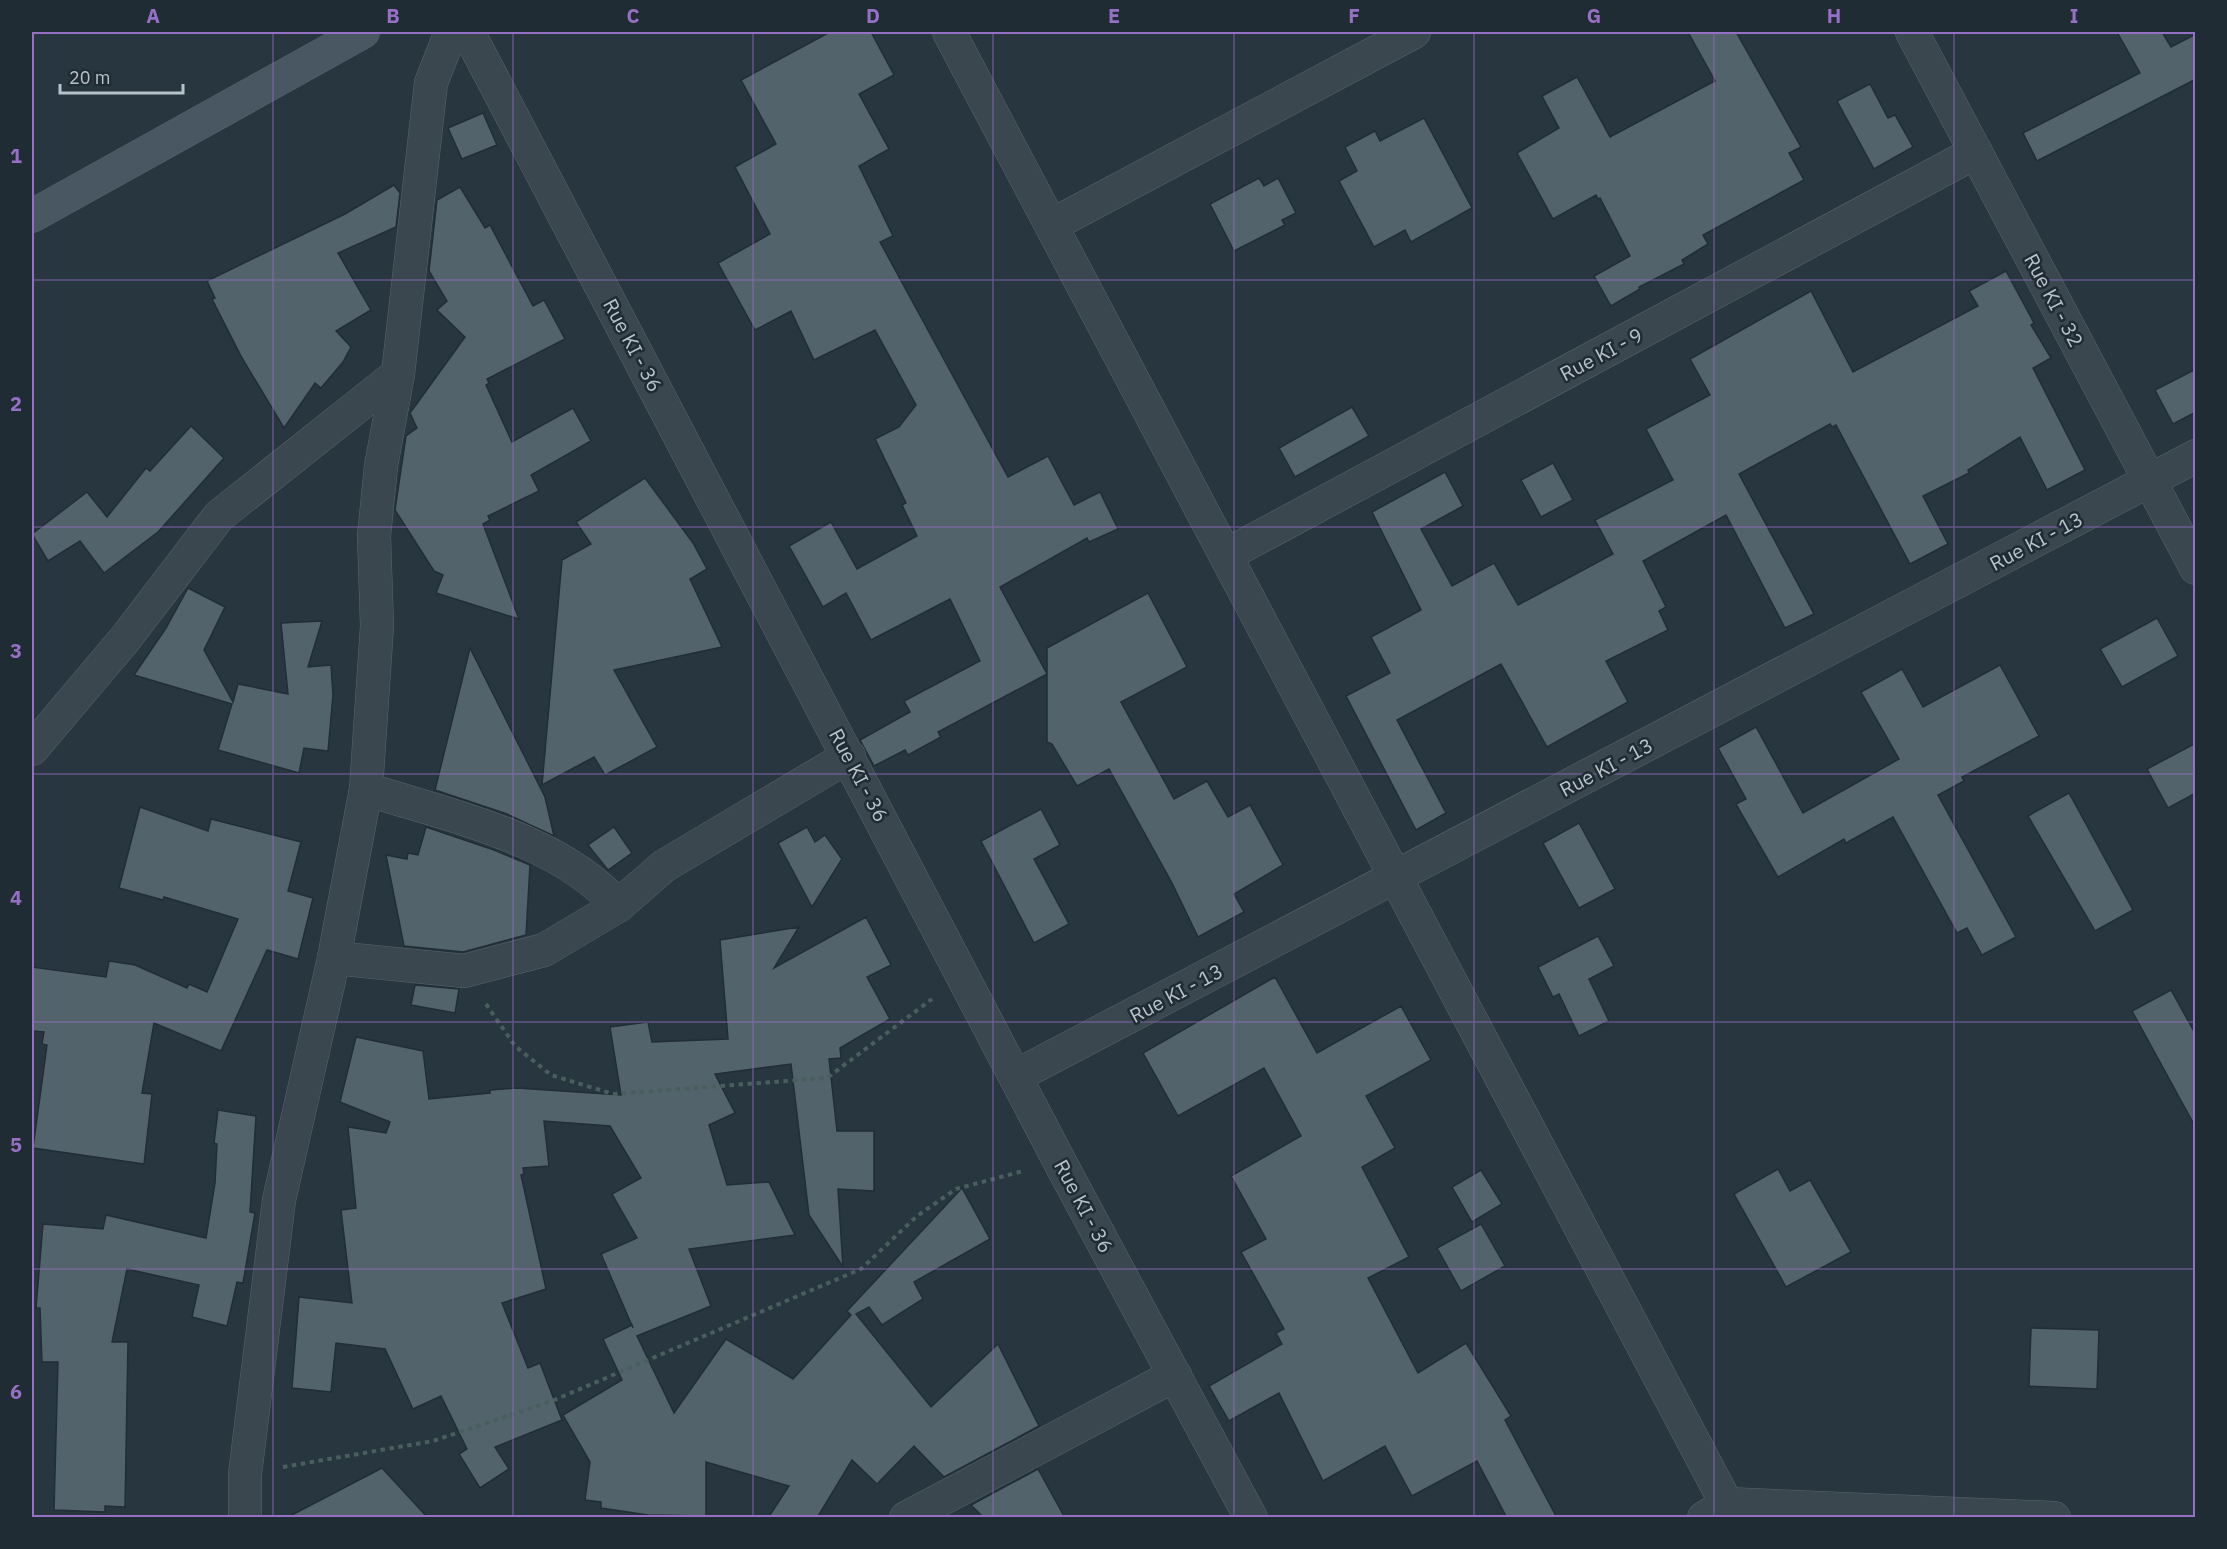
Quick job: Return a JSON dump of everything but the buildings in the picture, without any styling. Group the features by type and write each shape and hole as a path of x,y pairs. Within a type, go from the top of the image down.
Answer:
{"main road":[{"path":"32,216 363,32"}],"street":[{"path":"245,1518 245,1474 279,1200 334,958 366,789 377,626 374,536 381,466 398,374 431,83 451,32"},
{"name":"Rue KI - 36","path":"468,32 964,975 1063,1168 1251,1518"},
{"path":"949,32 1395,878 1722,1513 2054,1518"},
{"path":"1052,225 1414,32"},
{"name":"Rue KI - 32","path":"1912,32 2196,568"},
{"name":"Rue KI - 9","path":"1226,555 1976,153"},
{"path":"32,749 125,639 219,516 398,374"},
{"name":"Rue KI - 13","path":"1016,1076 2196,456"},
{"path":"334,958 464,971 544,950 618,906 664,866 849,756"},
{"path":"366,789 530,843 582,872 600,886 618,906"},
{"path":"906,1518 1175,1375"}],"path":[{"path":"464,971 515,1046 551,1075 613,1094 827,1078 964,975"},
{"path":"245,1474 434,1441 552,1401 861,1269 917,1216 956,1189 1017,1171 1063,1168"}]}
